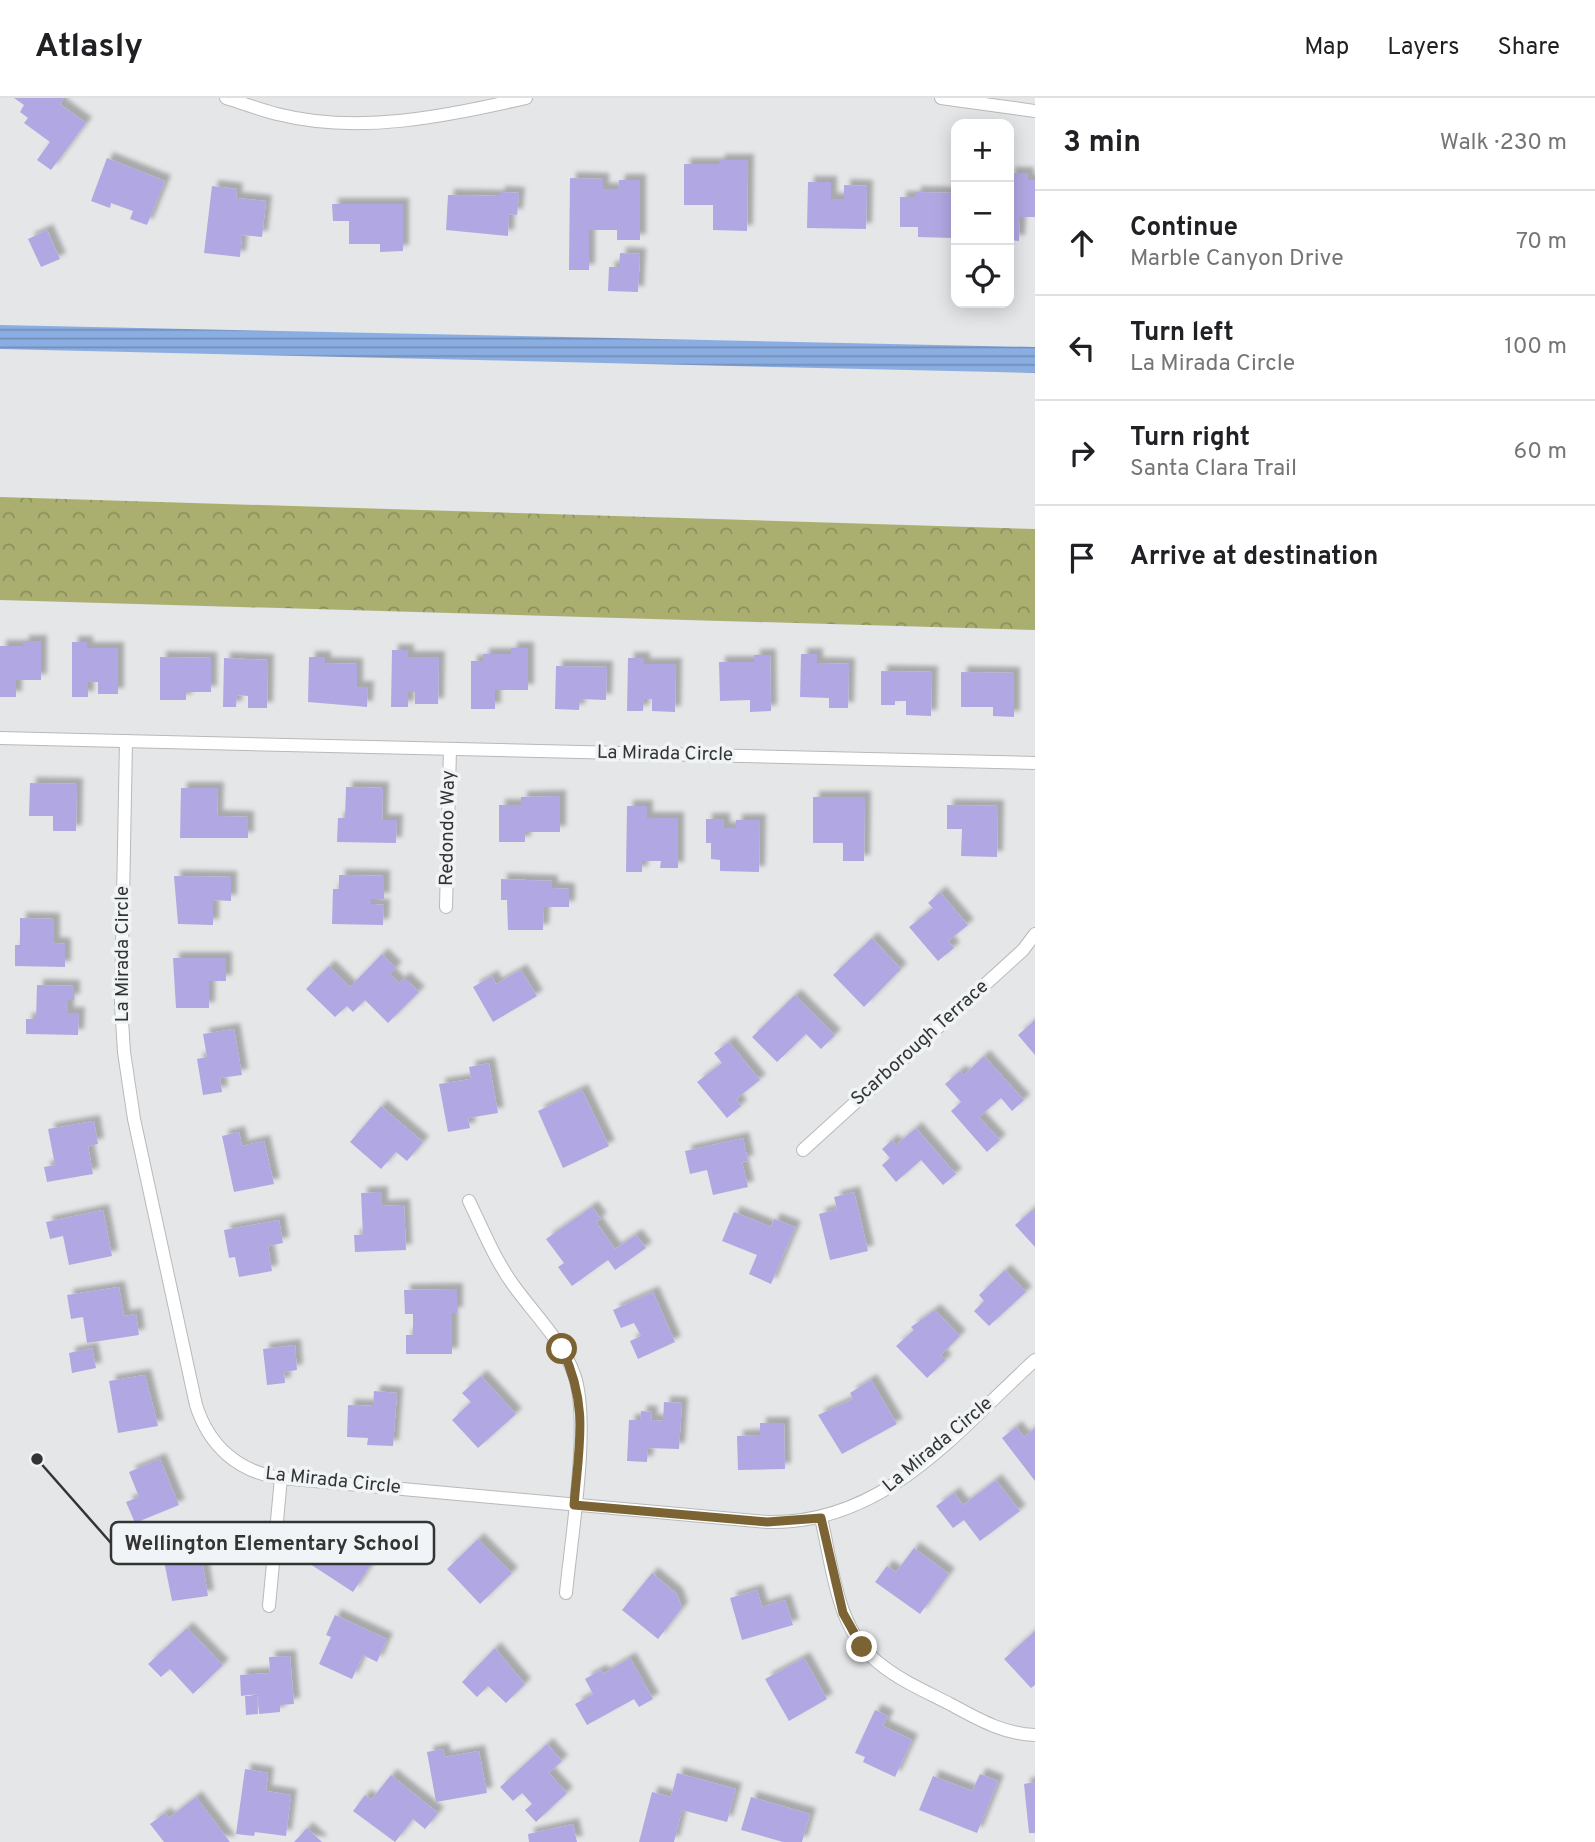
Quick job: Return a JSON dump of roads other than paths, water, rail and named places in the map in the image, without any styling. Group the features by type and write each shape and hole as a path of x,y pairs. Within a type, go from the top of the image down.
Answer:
{"street":[{"path":"226,98 278,115 349,124 435,118 526,98"},
{"path":"941,98 1035,111"},
{"name":"La Mirada Circle","path":"0,738 1035,763"},
{"name":"La Mirada Circle","path":"126,741 121,1004 127,1076 199,1416 218,1446 236,1462 257,1473 281,1478 767,1522 821,1518 870,1500 894,1486 1035,1360"},
{"name":"Redondo Way","path":"446,907 450,749"},
{"name":"Scarborough Terrace","path":"803,1150 1023,950 1035,934"},
{"path":"469,1201 494,1254 514,1286 562,1349 574,1374 581,1414 566,1593"},
{"path":"269,1606 281,1478"},
{"path":"821,1518 843,1613 870,1656 891,1672 982,1721 1006,1731 1035,1735"}],"water":[{"path":"0,325 1035,347 1035,373 0,349"}],"place":[{"name":"Wellington Elementary School","path":"37,1459"}]}
